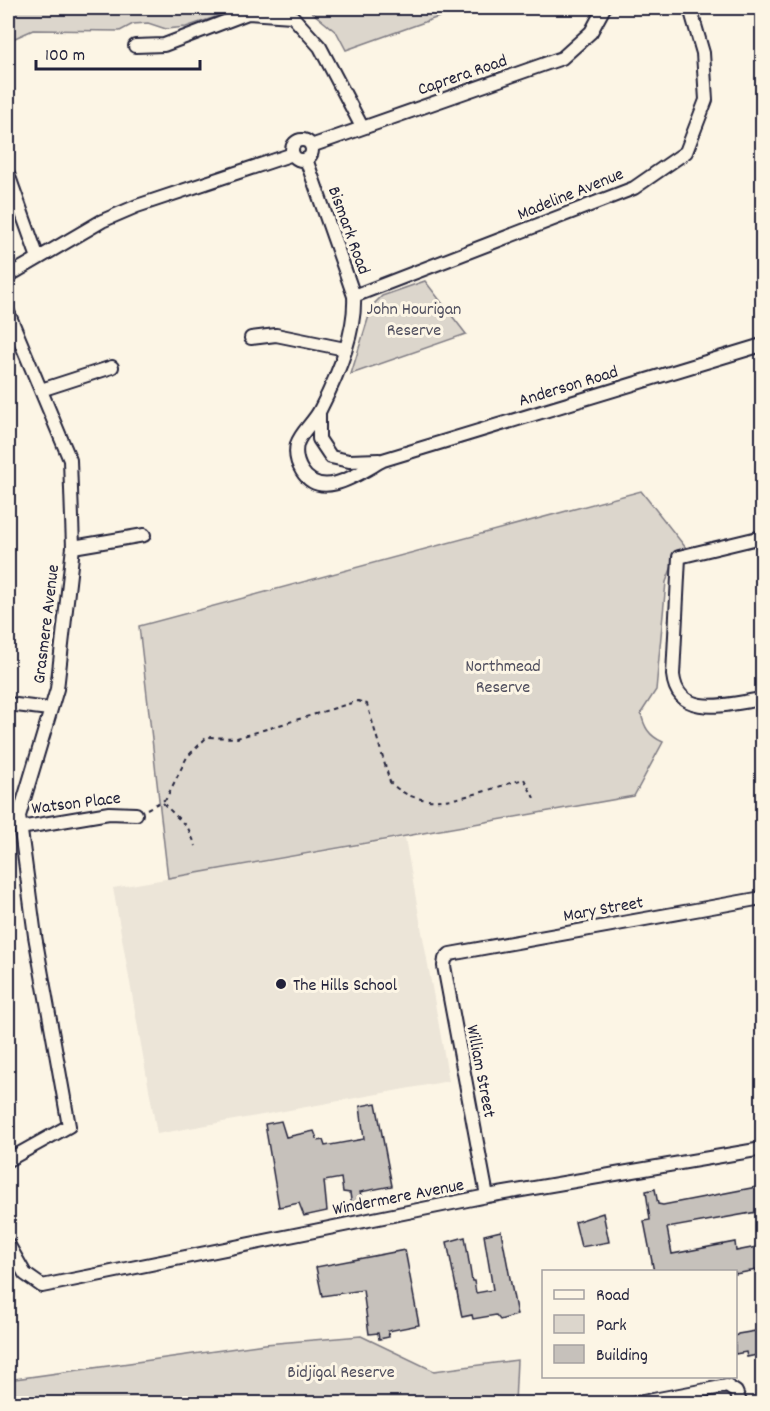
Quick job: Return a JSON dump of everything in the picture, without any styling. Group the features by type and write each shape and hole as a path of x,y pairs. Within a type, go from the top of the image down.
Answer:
{"street":[{"name":"Caprera Road","path":"311,146 562,58 591,32 604,8"},
{"name":"Madeline Avenue","path":"354,296 634,188 686,152 706,100 703,53 690,8"},
{"path":"135,46 164,45 248,13 292,16 320,47 362,127"},
{"path":"298,141 306,141 311,146 311,154 306,159 298,159 293,154 293,146 298,141"},
{"path":"8,276 102,221 137,206 293,154"},
{"name":"Bismark Road","path":"306,159 354,296 355,312 345,349"},
{"path":"8,174 38,258"},
{"name":"Grasmere Avenue","path":"8,312 70,460 73,547 57,688 19,816 35,936 69,1126 8,1160"},
{"path":"251,338 276,335 345,349"},
{"name":"Anderson Road","path":"345,349 320,412 298,441 296,450 301,469 313,483 336,483 383,460 762,345"},
{"path":"41,390 112,367"},
{"name":"Anderson Road","path":"320,412 319,439 331,457 350,461 383,460"},
{"path":"73,547 144,535"},
{"path":"762,537 679,557 672,675 678,694 690,703 707,706 762,699"},
{"path":"8,704 49,709"},
{"name":"Watson Place","path":"20,828 110,813 136,814"},
{"name":"Mary Street","path":"450,954 762,898"},
{"name":"William Street","path":"450,954 445,959 444,966 487,1196"},
{"name":"Windermere Avenue","path":"8,1244 25,1274 42,1286 487,1196 762,1149"},
{"path":"632,1404 716,1386 732,1389 741,1404"}],"path":[{"path":"136,814 163,802 187,757 207,738 237,738 358,701 367,704 390,782 410,797 442,801 524,779 534,798"},
{"path":"163,802 188,828 196,846"},
{"path":"533,1404 536,1401 547,1404"}],"shaded area":[{"name":"The Hills School","path":"405,838 449,1081 157,1134 113,888"}],"green space":[{"path":"8,8 242,8 186,27 166,29 148,23 133,24 120,31 33,30 8,41"},
{"path":"307,8 464,8 346,50 337,33"},
{"name":"John Hourigan Reserve","path":"425,281 466,334 351,374 372,306 382,296"},
{"name":"Northmead Reserve","path":"641,491 686,548 674,561 666,582 656,690 641,713 648,730 663,742 634,796 168,878 139,626"},
{"name":"Bidjigal Reserve","path":"361,1336 434,1371 517,1360 515,1403 8,1403 8,1380 265,1344"}],"building":[{"path":"376,1103 392,1186 360,1192 363,1205 352,1207 350,1193 343,1192 341,1178 324,1181 327,1211 304,1216 299,1203 279,1207 265,1124 281,1121 286,1137 314,1131 318,1141 323,1140 325,1146 364,1139 360,1106"},
{"path":"762,1186 762,1211 667,1228 672,1254 735,1242 736,1251 762,1246 762,1269 737,1274 737,1270 654,1270 644,1221 650,1220 646,1191 655,1189 658,1204 663,1205"},
{"path":"603,1213 609,1242 581,1247 575,1222"},
{"path":"501,1231 517,1315 500,1320 496,1315 473,1319 472,1315 462,1317 447,1242 465,1237 476,1293 493,1290 484,1235"},
{"path":"405,1250 419,1325 388,1331 389,1337 379,1339 378,1333 369,1334 363,1290 322,1296 316,1267"},
{"path":"762,1330 762,1354 747,1357 746,1352 737,1354 738,1334"}],"place":[{"name":"The Hills School","path":"281,984"}]}
